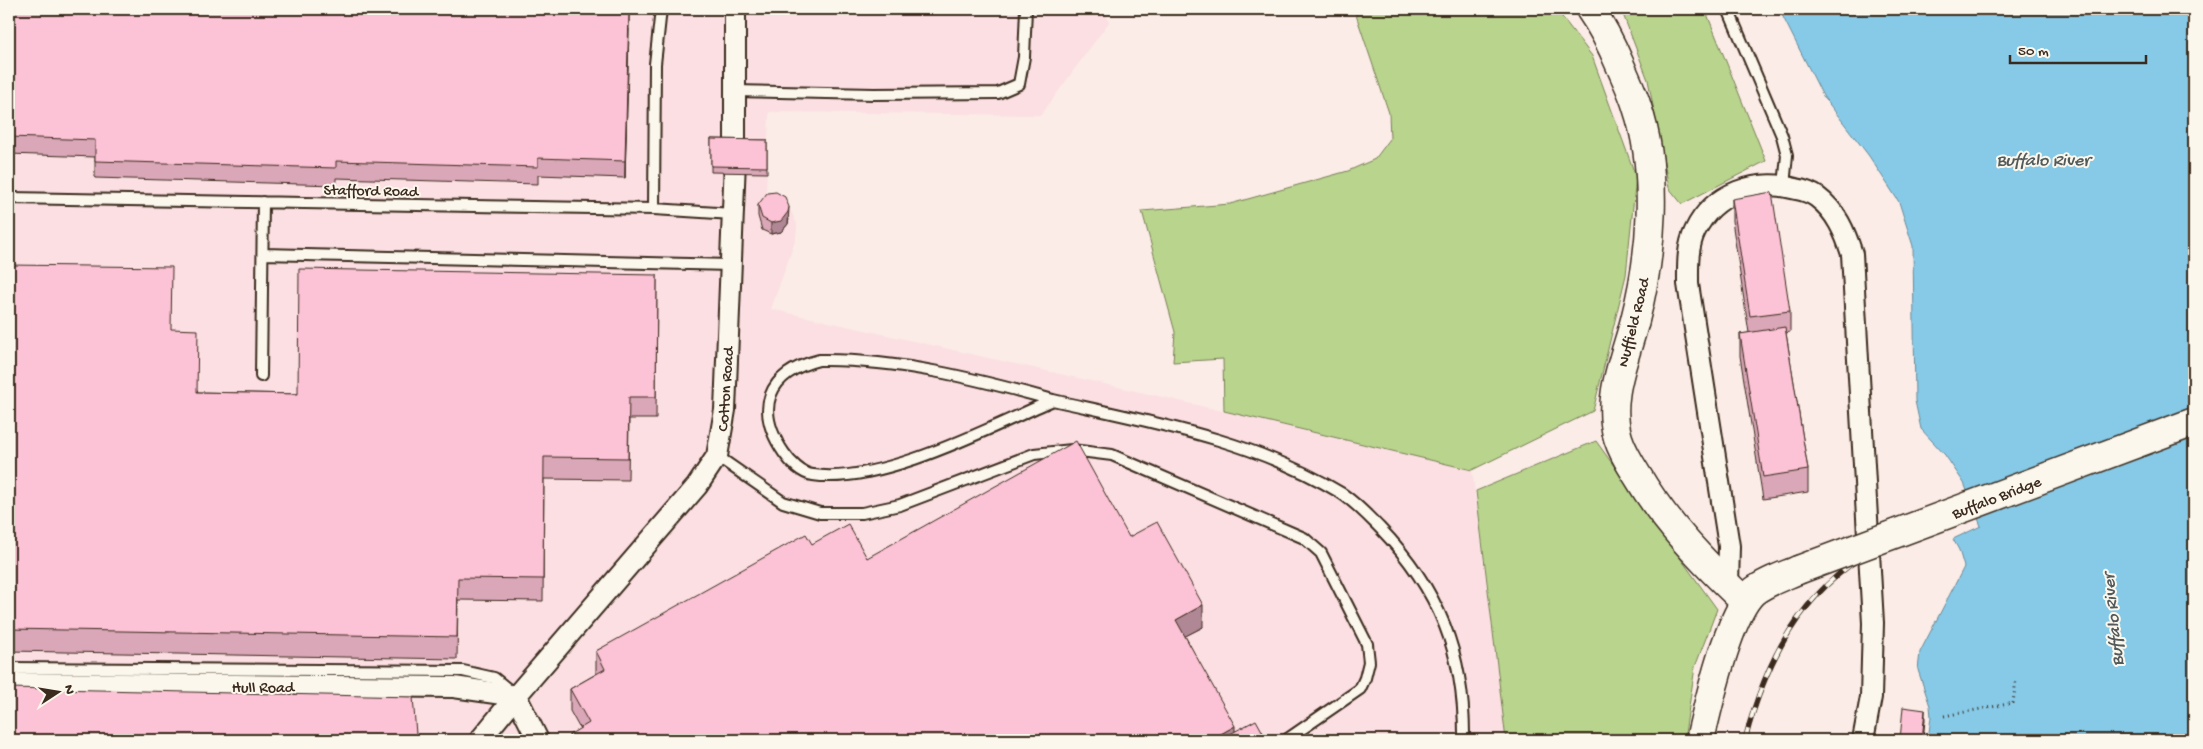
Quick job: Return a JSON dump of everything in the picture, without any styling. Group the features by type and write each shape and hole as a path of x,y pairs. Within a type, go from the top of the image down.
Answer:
{"street":[{"name":"Cotton Road","path":"480,740 697,486 717,456 725,410 731,265 735,9"},
{"name":"Nuffield Road","path":"1590,9 1614,50 1638,109 1649,170 1651,205 1649,245 1635,320 1616,386 1614,409 1616,432 1628,461 1660,511 1688,545 1736,593"},
{"path":"1700,740 1724,652 1736,593 1689,291 1690,244 1695,230 1715,205 1732,194 1764,184 1784,186 1816,196 1828,206 1846,233 1852,254 1873,623 1871,697 1862,740"},
{"name":"Buffalo Bridge","path":"1736,593 1755,591 1798,570 2194,422"},
{"name":"Hull Road","path":"9,684 454,687 516,696"},
{"path":"516,696 538,740"}],"lane":[{"path":"654,209 654,64 661,9"},
{"path":"735,92 998,93 1019,84 1024,57 1026,9"},
{"path":"1728,9 1782,136 1787,155 1784,186"},
{"name":"Stafford Road","path":"9,198 654,209 733,214"},
{"path":"261,376 264,202"},
{"path":"263,254 731,265"},
{"path":"1053,400 930,453 872,471 839,476 811,475 790,463 776,442 769,425 768,412 773,389 784,374 799,365 819,360 883,362 995,384 1053,400 1165,425 1236,445 1301,472 1342,494 1399,548 1418,572 1438,608 1452,643 1460,683 1464,740"},
{"path":"717,456 783,502 820,513 862,513 900,505 1034,454 1072,450 1112,455 1304,538 1321,553 1367,644 1370,662 1360,689 1286,740"},
{"path":"9,668 463,671 494,678 516,696"}],"path":[{"path":"1944,716 2013,703 2016,680"}],"shaded area":[{"path":"9,9 1105,9 1109,22 1041,115 769,112 766,195 787,203 797,224 796,238 771,309 1171,399 1472,470 1506,740 9,740"}],"green space":[{"path":"1354,9 1556,9 1592,56 1636,177 1626,275 1593,411 1472,470 1224,411 1223,359 1173,362 1175,332 1142,211 1230,204 1348,171 1375,159 1390,139 1389,113"},
{"path":"1621,9 1705,9 1766,161 1682,204 1669,188 1648,80"},
{"path":"1596,441 1717,609 1695,667 1684,740 1506,740 1476,491"}],"water":[{"name":"Buffalo River","path":"1779,9 2194,9 2194,740 1928,740 1931,717 1930,706 1918,670 1920,652 1964,567 1959,550 1953,539 1981,526 1964,483 1945,455 1921,429 1915,401 1913,246 1899,202 1869,156 1823,96"}],"building":[{"path":"9,9 525,9 629,12 625,161 538,158 538,167 336,161 336,168 95,161 95,140 9,137"},
{"path":"711,139 767,140 767,167 711,166"},
{"path":"776,192 785,197 789,207 788,212 781,221 771,223 762,218 758,205 767,193"},
{"path":"1772,192 1790,311 1750,316 1732,199"},
{"path":"9,265 172,267 171,329 198,330 197,392 298,394 299,269 657,275 656,397 629,397 628,458 544,457 543,579 458,578 457,637 9,629"},
{"path":"1785,327 1808,470 1763,477 1740,334"},
{"path":"1076,441 1129,537 1157,522 1203,605 1176,620 1235,726 1210,740 572,740 569,735 589,723 570,689 605,669 596,651 806,534 812,544 848,524 867,558"},
{"path":"9,688 413,697 416,734 411,740 9,740"},
{"path":"1903,707 1925,710 1922,740 1900,740"},
{"path":"1256,720 1267,740 1219,740"}],"railway":[{"path":"1745,740 1764,683 1790,631 1806,608 1826,586 1848,567 1874,549 1915,530 2194,425"}]}
